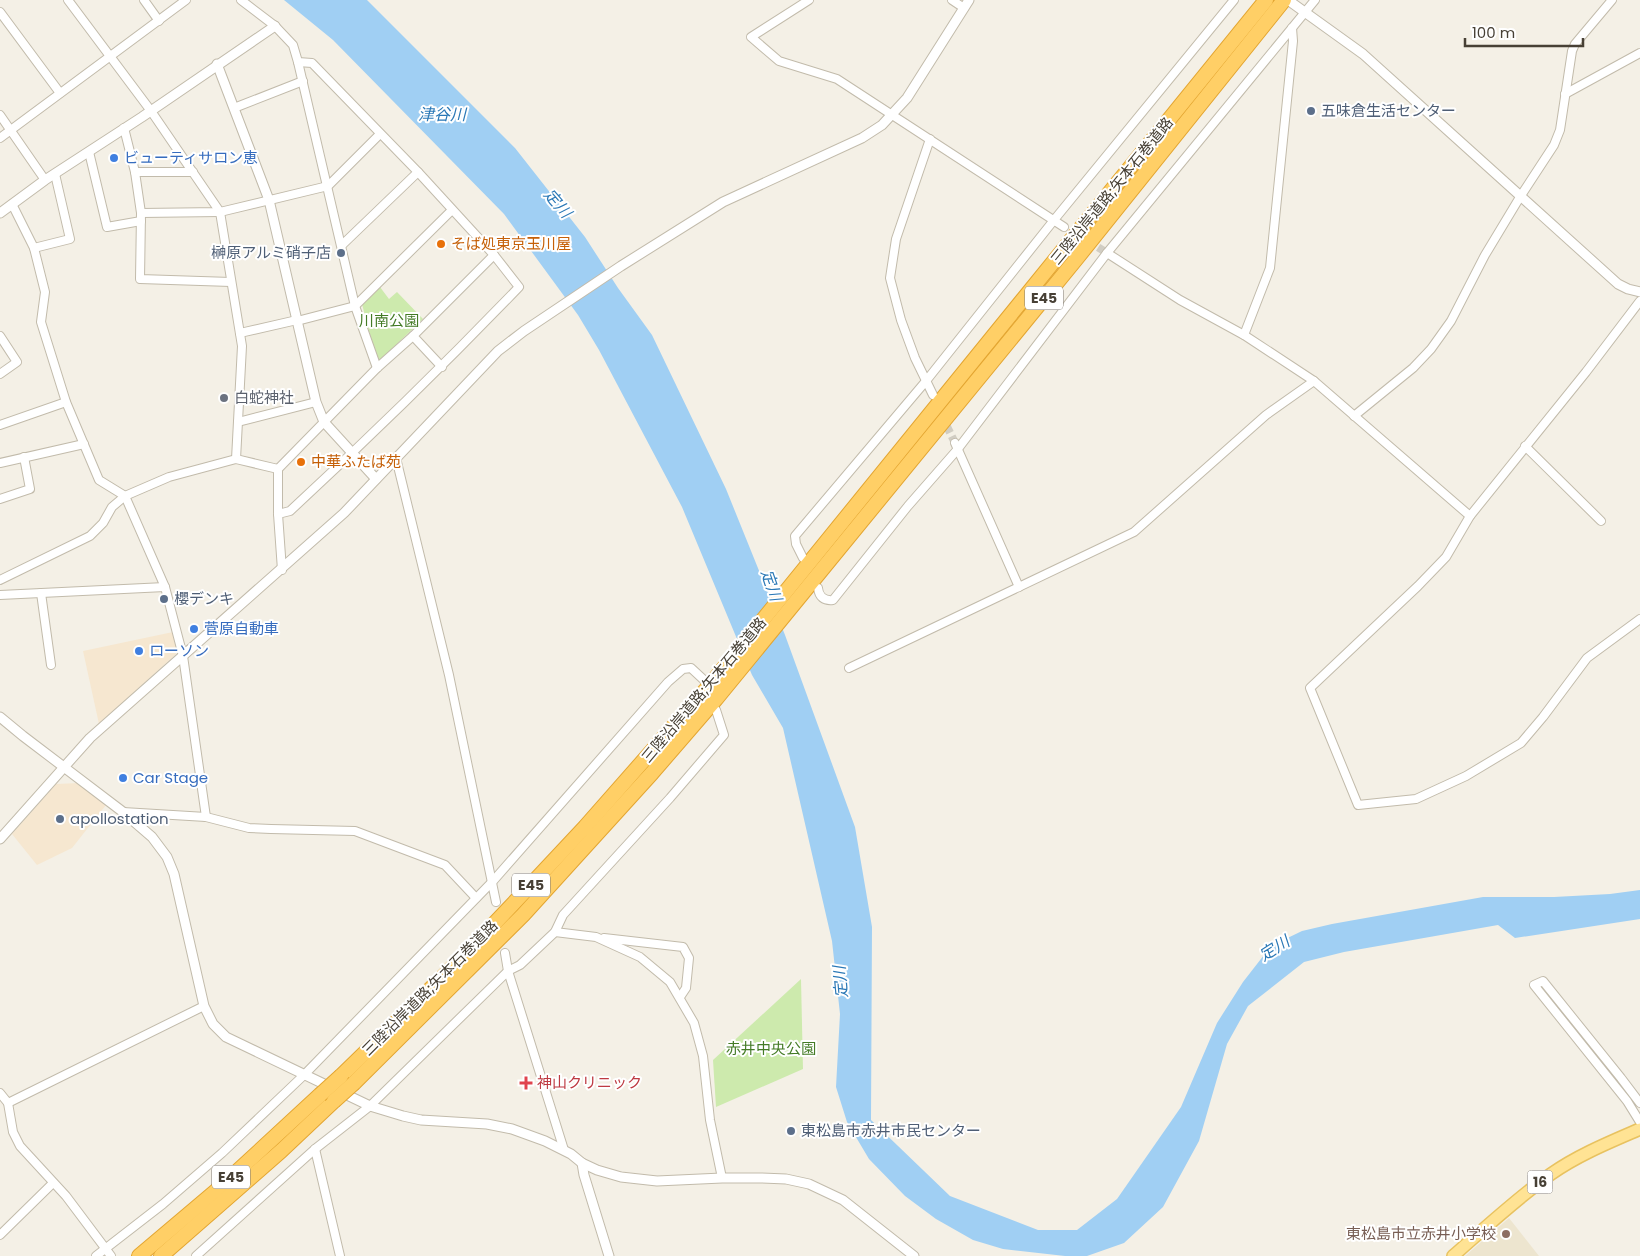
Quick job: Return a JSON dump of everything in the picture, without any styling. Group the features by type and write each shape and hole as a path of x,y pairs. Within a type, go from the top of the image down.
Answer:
{"highway":[{"name":"三陸沿岸道路;矢本石巻道路","path":"140,1256 230,1178 342,1076 453,967 585,827 708,683 803,565 1275,3"},
{"name":"三陸沿岸道路;矢本石巻道路","path":"161,1256 354,1083 522,915 716,704 814,586 1077,258 1275,3"},
{"path":"169,1256 226,1199"}],"main road":[{"name":"16","path":"1453,1256 1532,1188 1552,1174 1607,1143 1640,1129"}],"street":[{"path":"68,0 151,111 220,212 242,346 236,460"},
{"path":"144,0 159,21"},
{"path":"0,138 186,0"},
{"path":"241,0 275,26 293,44 355,306 377,368"},
{"path":"809,0 751,37 779,61 837,79 1064,227"},
{"path":"0,839 90,738 282,570 344,513 498,351 524,331 621,266 723,202 862,138 882,125 907,98 966,4 952,0"},
{"path":"803,565 795,536 926,381 1054,220 1234,0"},
{"path":"1288,0 1363,54 1618,284 1640,292"},
{"path":"814,586 823,599 833,600 1108,253 1315,0"},
{"path":"1354,416 1400,380 1431,349 1451,321 1485,255 1554,145 1560,130 1572,50 1575,44 1612,0"},
{"path":"0,12 60,93"},
{"path":"0,212 275,26"},
{"path":"1244,335 1270,268 1292,50 1292,28"},
{"path":"1565,94 1640,53"},
{"path":"278,514 290,511 352,453 442,367 519,287 494,255 418,172 312,63 298,62"},
{"path":"217,64 269,200 316,402 324,422 376,479"},
{"path":"234,108 303,81"},
{"path":"0,115 45,180"},
{"path":"124,128 134,172 141,217 140,279 231,282"},
{"path":"89,152 107,227 141,217 220,212 328,186 380,134"},
{"path":"930,139 896,239 890,278 901,320 915,358 932,395"},
{"path":"134,172 193,172"},
{"path":"342,245 418,172"},
{"path":"34,248 70,240 55,174"},
{"path":"12,204 34,248 45,292 41,322 66,402 100,480 125,496 165,587 183,656 206,817"},
{"path":"240,333 355,306 452,210"},
{"path":"1108,253 1180,300 1244,335 1314,381 1470,516"},
{"path":"282,570 278,514 278,469 377,368 413,336 494,255"},
{"path":"1640,301 1586,372 1470,516 1446,557 1310,688 1358,805 1416,799 1466,776 1521,743 1587,658 1640,619"},
{"path":"0,336 17,362 0,374"},
{"path":"413,336 442,367"},
{"path":"849,668 1134,532 1266,415 1314,381"},
{"path":"0,425 66,402"},
{"path":"238,422 316,402"},
{"path":"0,463 24,456 84,444"},
{"path":"1525,446 1601,521"},
{"path":"956,447 1019,587"},
{"path":"0,499 30,489 24,456"},
{"path":"396,458 447,666 496,902"},
{"path":"0,580 90,536 103,523 112,507 125,496 169,478 236,460 278,469"},
{"path":"0,595 165,587"},
{"path":"41,593 51,665"},
{"path":"96,1256 193,1179 304,1075 493,881 668,682 683,669 691,668 708,683"},
{"path":"196,1256 315,1150 370,1106 508,971 520,965 555,932 563,915 670,798 724,735 716,704"},
{"path":"0,717 123,812 152,837 167,857 174,874 204,1006 214,1024 226,1037 370,1106 421,1120 486,1124 512,1128 572,1154 582,1164 622,1177 657,1181 722,1178 786,1179 808,1184 843,1200 914,1256"},
{"path":"123,812 206,817 249,828 342,830 361,833 445,865 476,898"},
{"path":"555,932 683,946 689,958 686,988 680,997"},
{"path":"596,937 640,957 670,982 694,1023 703,1056 710,1120 722,1178"},
{"path":"505,953 508,971 564,1150"},
{"path":"1640,1103 1543,981 1534,985 1627,1101 1640,1122"},
{"path":"8,1103 204,1006"},
{"path":"0,1094 8,1103 13,1132 20,1146 66,1196 111,1256"},
{"path":"315,1150 340,1256"},
{"path":"582,1164 609,1256"},
{"path":"0,1235 53,1183"}],"shaded area":[{"path":"173,632 178,647 176,654 99,724 83,651"},
{"name":"apollostation","path":"79,783 106,805 72,848 37,865 12,834 56,784"},
{"name":"東松島市立赤井小学校","path":"1509,1218 1539,1256 1465,1256"}],"green space":[{"name":"川南公園","path":"380,287 389,299 397,292 423,319 377,363 362,304"},
{"name":"赤井中央公園","path":"801,979 803,1069 716,1107 713,1060"}],"water":[{"path":"284,0 367,0 515,148 585,237 618,288 652,335 726,489 785,635 855,827 872,927 871,1120 950,1196 1038,1230 1077,1230 1117,1199 1181,1107 1217,1023 1243,982 1271,946 1302,931 1483,897 1554,897 1610,894 1640,890 1640,919 1515,938 1498,925 1344,952 1304,962 1248,1006 1227,1044 1199,1141 1163,1207 1124,1243 1087,1256 1065,1256 1003,1249 973,1240 936,1219 905,1196 869,1159 847,1122 836,1087 840,1014 832,941 783,728 752,675 682,507 599,350 578,315 504,214 333,40"}],"tunnel":[{"path":"1088,241 1107,253"},
{"path":"936,404 955,443"}],"place":[{"name":"五味倉生活センター","path":"1311,111"},
{"name":"ビューティサロン恵","path":"114,158"},
{"name":"そば処東京玉川屋","path":"441,244"},
{"name":"榊原アルミ硝子店","path":"341,253"},
{"name":"白蛇神社","path":"224,398"},
{"name":"中華ふたば苑","path":"301,462"},
{"name":"櫻デンキ","path":"164,599"},
{"name":"菅原自動車","path":"194,629"},
{"name":"ローソン","path":"139,651"},
{"name":"Car Stage","path":"123,778"},
{"name":"apollostation","path":"60,819"},
{"name":"神山クリニック","path":"526,1083"},
{"name":"東松島市赤井市民センター","path":"791,1131"},
{"name":"東松島市立赤井小学校","path":"1506,1234"}],"water label":[{"name":"津谷川","path":"442,114"},
{"name":"定川","path":"558,203"},
{"name":"定川","path":"772,585"},
{"name":"定川","path":"1274,948"},
{"name":"定川","path":"840,982"}]}
